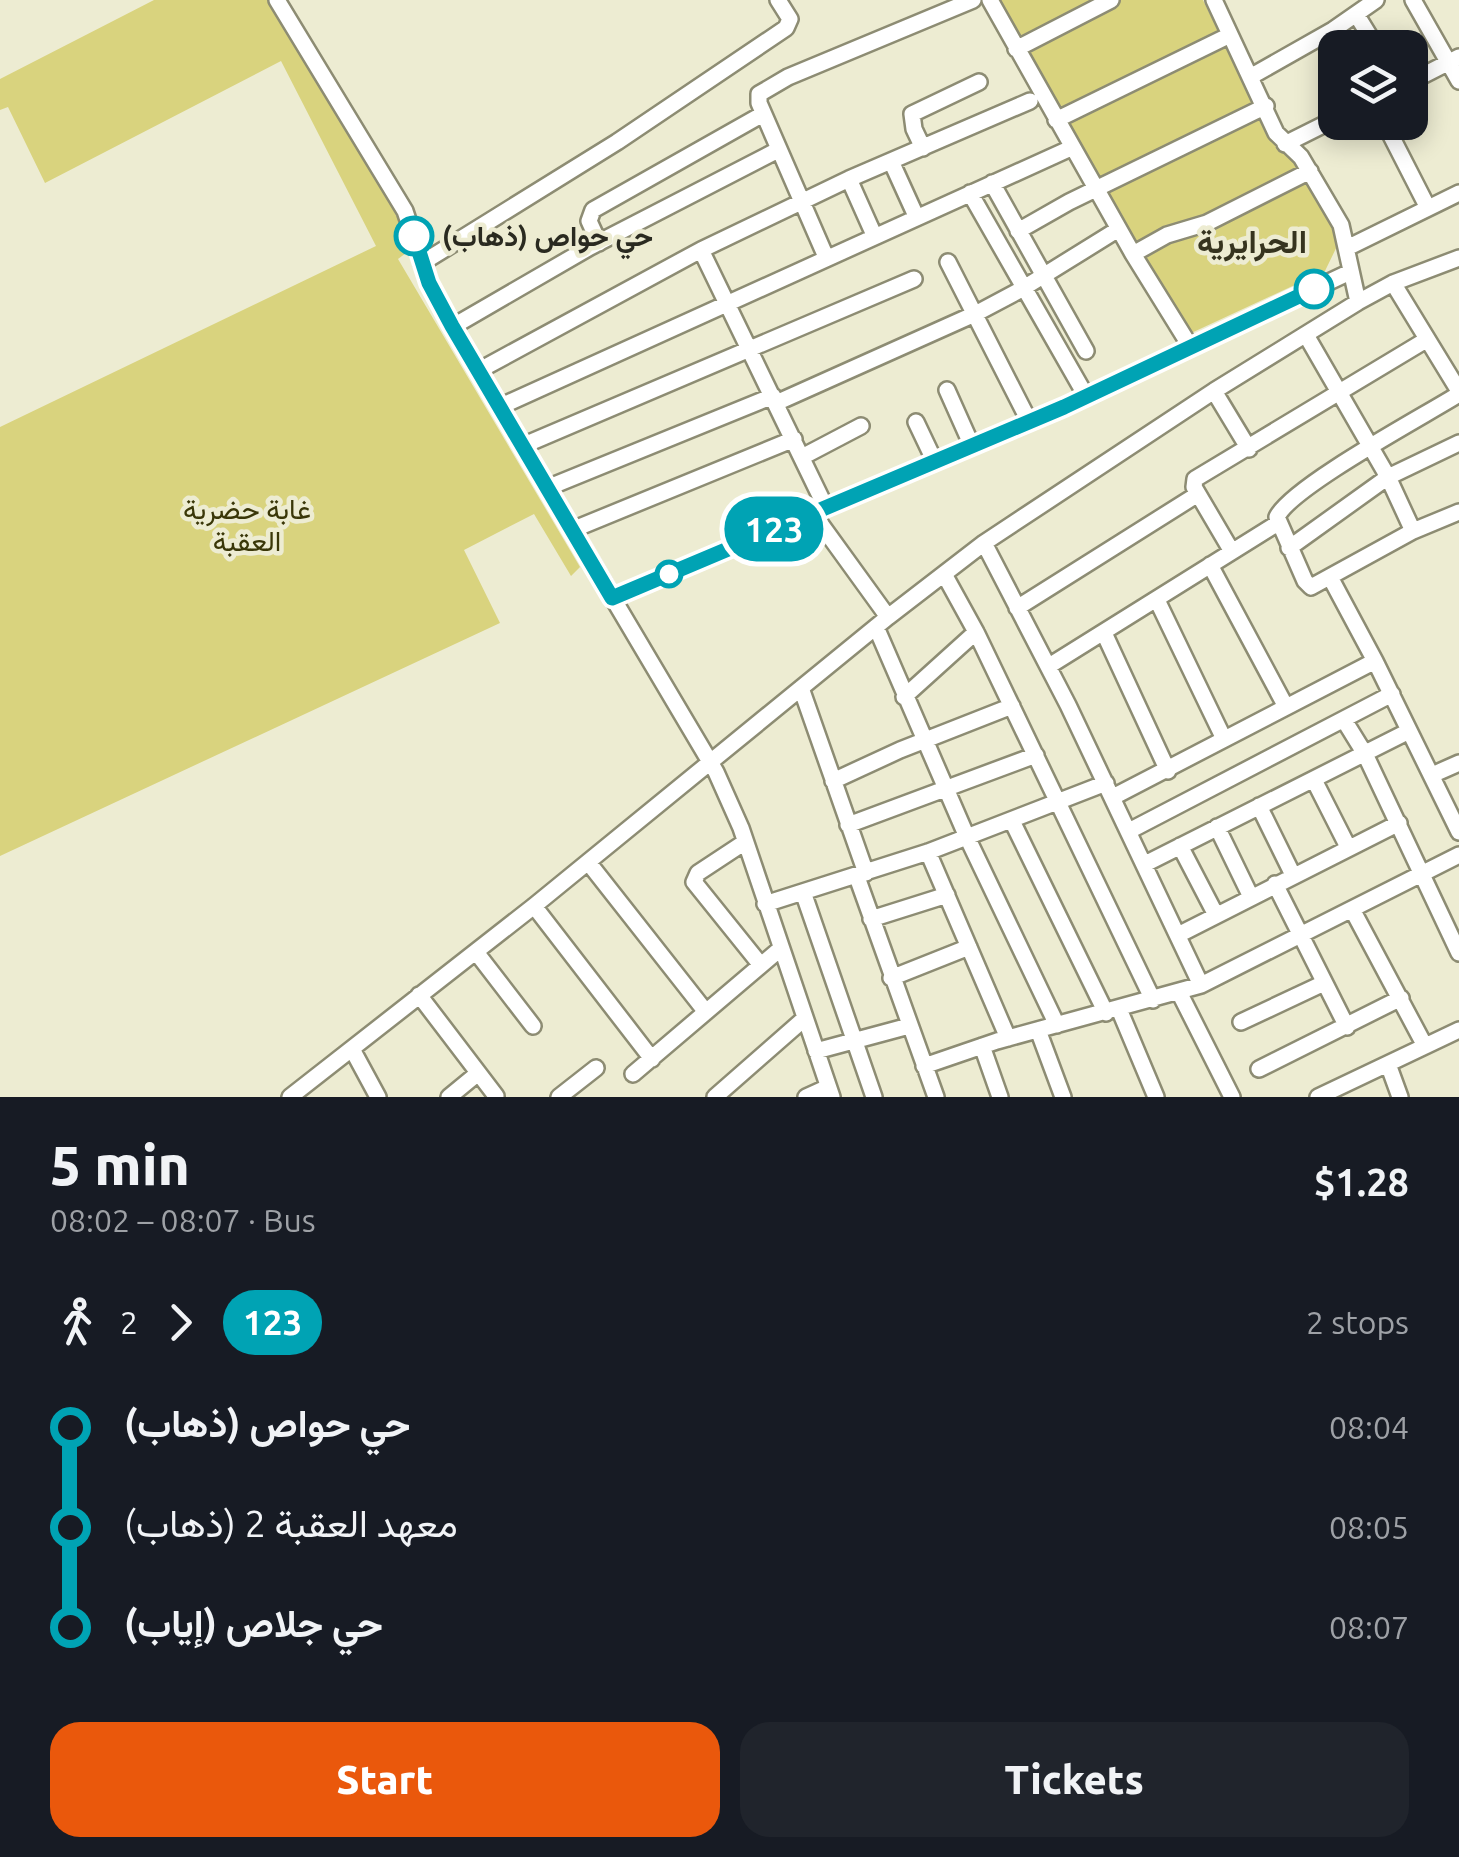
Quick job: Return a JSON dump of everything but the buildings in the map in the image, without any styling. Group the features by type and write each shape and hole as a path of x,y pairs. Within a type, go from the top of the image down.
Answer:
{"street":[{"path":"277,0 405,211 422,264 478,372 711,764 746,842 830,1092 806,1097"},
{"path":"422,264 617,142 786,28 790,18 778,0"},
{"path":"826,256 763,114 759,94 788,77 974,0"},
{"path":"990,0 1118,230 1190,346"},
{"path":"1016,49 1111,0"},
{"path":"1214,0 1276,132 1298,153 1340,225 1358,302"},
{"path":"1250,77 1376,0"},
{"path":"1413,0 1454,60 1459,81"},
{"path":"1356,14 1366,30"},
{"path":"1056,120 1230,35"},
{"path":"1428,73 1454,60"},
{"path":"923,148 912,114 979,82"},
{"path":"478,372 701,250 849,179 1030,100"},
{"path":"1018,232 1096,188 1266,106"},
{"path":"599,243 588,218 593,210 763,114"},
{"path":"1285,144 1318,128"},
{"path":"1393,140 1428,208"},
{"path":"499,407 1071,148"},
{"path":"452,326 599,243 778,150"},
{"path":"890,161 916,216"},
{"path":"1133,254 1168,235 1207,223 1310,171"},
{"path":"849,179 874,235"},
{"path":"992,183 1086,351"},
{"path":"970,193 1086,396"},
{"path":"1347,248 1459,193"},
{"path":"547,488 775,399 977,313 1118,230"},
{"path":"701,250 794,439 818,509 882,622 904,696 1057,1025"},
{"path":"290,1097 534,906 984,542 1358,302 1459,258"},
{"path":"948,262 1028,421"},
{"path":"612,598 1086,396 1350,272"},
{"path":"522,446 914,279"},
{"path":"1393,284 1459,393 1370,446 1286,504 1278,514 1278,523 1307,585 1316,587 1412,531 1459,512"},
{"path":"1306,336 1388,478 1412,531"},
{"path":"1231,550 1198,494 1193,482 1198,476 1426,340"},
{"path":"947,390 972,446"},
{"path":"1214,391 1249,449"},
{"path":"916,422 935,462"},
{"path":"802,457 861,426"},
{"path":"572,530 794,439"},
{"path":"1289,548 1388,478 1459,443"},
{"path":"1017,608 1198,494"},
{"path":"1049,666 1278,523"},
{"path":"984,542 1049,666 1202,985"},
{"path":"1210,566 1285,705"},
{"path":"944,574 976,632 1154,1000"},
{"path":"1330,577 1459,832"},
{"path":"1156,600 1224,739"},
{"path":"904,696 976,632"},
{"path":"1104,633 1168,771"},
{"path":"765,904 1168,771 1285,705 1375,661"},
{"path":"801,688 848,825 871,919 936,1097"},
{"path":"1129,831 1392,694"},
{"path":"833,781 1012,706"},
{"path":"1344,720 1365,754 1459,953"},
{"path":"1145,864 1409,731"},
{"path":"848,825 1036,755"},
{"path":"1432,775 1459,763"},
{"path":"1314,780 1348,847"},
{"path":"1260,806 1293,875"},
{"path":"1012,822 1156,1097"},
{"path":"1178,935 1398,823"},
{"path":"1218,827 1251,897"},
{"path":"746,842 698,873 694,882 760,964"},
{"path":"1180,846 1216,914"},
{"path":"928,852 1008,1038"},
{"path":"924,1066 1008,1038 1202,985 1459,856"},
{"path":"588,862 706,1012"},
{"path":"1275,884 1347,1027"},
{"path":"803,892 874,1097"},
{"path":"871,919 946,896"},
{"path":"534,906 652,1059"},
{"path":"1353,911 1425,1046"},
{"path":"891,978 968,947"},
{"path":"632,1074 780,950"},
{"path":"476,952 533,1026"},
{"path":"1241,1022 1324,984"},
{"path":"1179,992 1232,1097"},
{"path":"419,995 496,1096"},
{"path":"1260,1069 1400,998"},
{"path":"715,1097 804,1018"},
{"path":"816,1051 909,1026"},
{"path":"1038,1030 1063,1097"},
{"path":"1318,1097 1459,1030"},
{"path":"982,1046 1000,1097"},
{"path":"352,1050 378,1097"},
{"path":"1388,1064 1400,1097"},
{"path":"558,1097 596,1068"},
{"path":"449,1097 478,1074"}],"green space":[{"name":"غابة حضرية العقبة","path":"154,0 272,0 399,220 406,253 398,259 580,567 571,576 534,514 464,550 500,623 0,856 0,427 376,246 281,61 45,183 8,107 0,110 0,79"},
{"path":"992,0 1203,0 1274,144 1294,154 1341,238 1325,271 1187,335"}],"bus line":[{"name":"123","path":"414,236 429,283 452,326 612,598 1064,407 1314,289"}],"place":[{"name":"حي حواص (ذهاب)","path":"414,236"}],"district":[{"name":"الحرايرية","path":"1252,242"}]}
